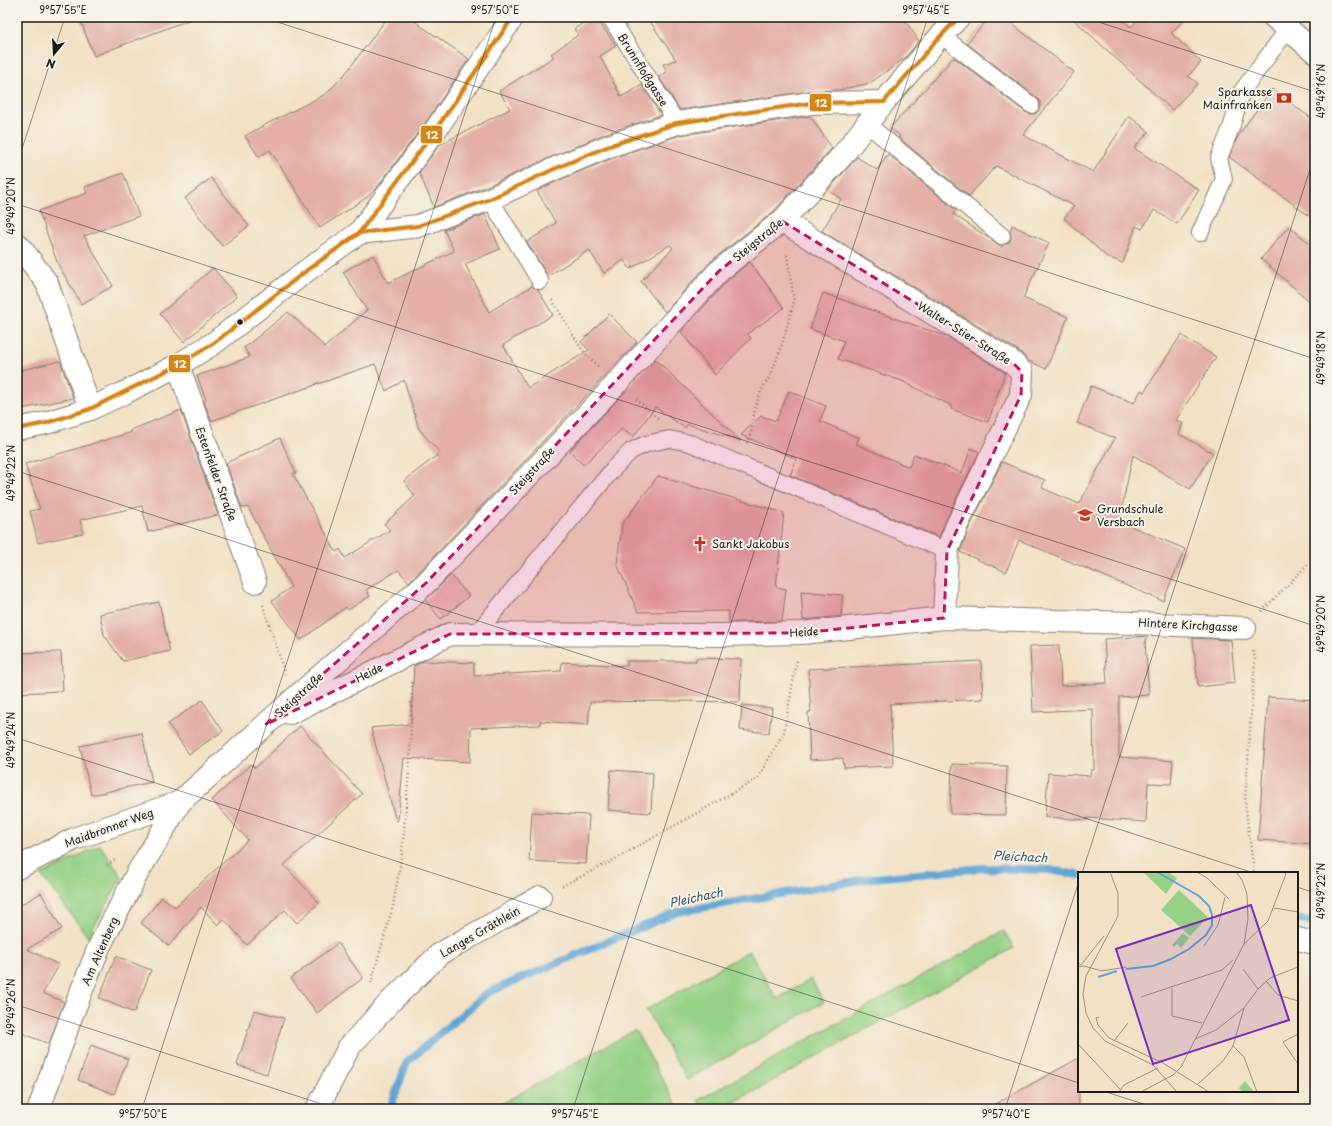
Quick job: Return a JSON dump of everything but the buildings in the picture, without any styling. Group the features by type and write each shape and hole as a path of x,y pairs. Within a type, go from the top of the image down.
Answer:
{"street":[{"path":"17,429 46,423 90,409 178,365 214,343 306,271 359,233 436,130 513,17"},
{"name":"Steigstraße","path":"180,802 426,583 719,272 782,221 842,156 884,102 941,35 959,17"},
{"path":"1281,23 1315,52"},
{"path":"359,233 418,226 490,199 554,169 609,146 677,123 812,103 884,102"},
{"name":"Walter-Stier-Straße","path":"782,221 1012,362 1022,372 1021,394 957,525 947,552 944,618"},
{"path":"17,244 47,283 90,409"},
{"name":"Estenfelder Straße","path":"178,365 255,582"},
{"name":"Heide","path":"265,725 450,634 721,635 802,633 944,618 1132,623"},
{"name":"Hintere Kirchgasse","path":"1132,623 1245,628"},
{"name":"Maidbronner Weg","path":"17,868 74,839 180,802"},
{"name":"Am Altenberg","path":"39,1109 71,1017 97,954 133,881 180,802"},
{"name":"Langes Gräthlein","path":"317,1109 349,1047 392,1000 440,954 540,897"},
{"path":"1298,939 1315,943"}],"lane":[{"name":"Brunnfloßgasse","path":"610,17 677,123"},
{"path":"1200,233 1224,179 1219,158 1232,125 1242,91 1281,23"},
{"path":"941,35 1030,105"},
{"path":"867,124 1002,236"},
{"path":"490,199 540,280"},
{"path":"476,634 614,468 632,450 646,444 669,439 690,443 947,552"}],"path":[{"path":"738,464 750,437 755,409 761,391 772,374 781,348 794,301 782,221"},
{"path":"540,280 583,351 616,383 662,421 676,440"},
{"name":"Hintere Kirchgasse","path":"1254,872 1245,802 1255,658 1245,628 1315,557"},
{"path":"255,582 294,699"},
{"path":"540,897 612,861 757,779 784,732 802,633"},
{"path":"370,988 393,906 402,853 410,758 413,652"},
{"path":"107,865 117,859 133,881"}],"highlighted area":[{"path":"782,221 1012,362 1022,372 1021,395 947,551 944,618 801,633 450,634 265,725 426,583 719,271"}],"green space":[{"path":"100,845 122,877 88,937 41,875"},
{"path":"1004,931 1014,948 722,1109 703,1109 698,1100"},
{"path":"749,951 777,999 811,979 824,1002 687,1080 646,1010"},
{"path":"635,1030 679,1109 492,1109"}],"waterway":[{"name":"Pleichach","path":"390,1109 407,1062 487,993 677,912 873,878 983,868 1049,870 1078,875"},
{"name":"Pleichach","path":"1298,918 1315,923"}],"transit line":[{"name":"12","path":"342,245 359,233 436,129 513,17"},
{"name":"12","path":"17,429 46,423 90,409 178,365 214,343 306,271 359,233 418,226 490,199 554,169 609,146 677,123 811,103 884,102 935,42 959,17"}],"place":[{"name":"Sparkasse Mainfranken","path":"1284,98"},
{"name":"Grundschule Versbach","path":"1085,515"},
{"name":"Sankt Jakobus","path":"700,544"}]}
